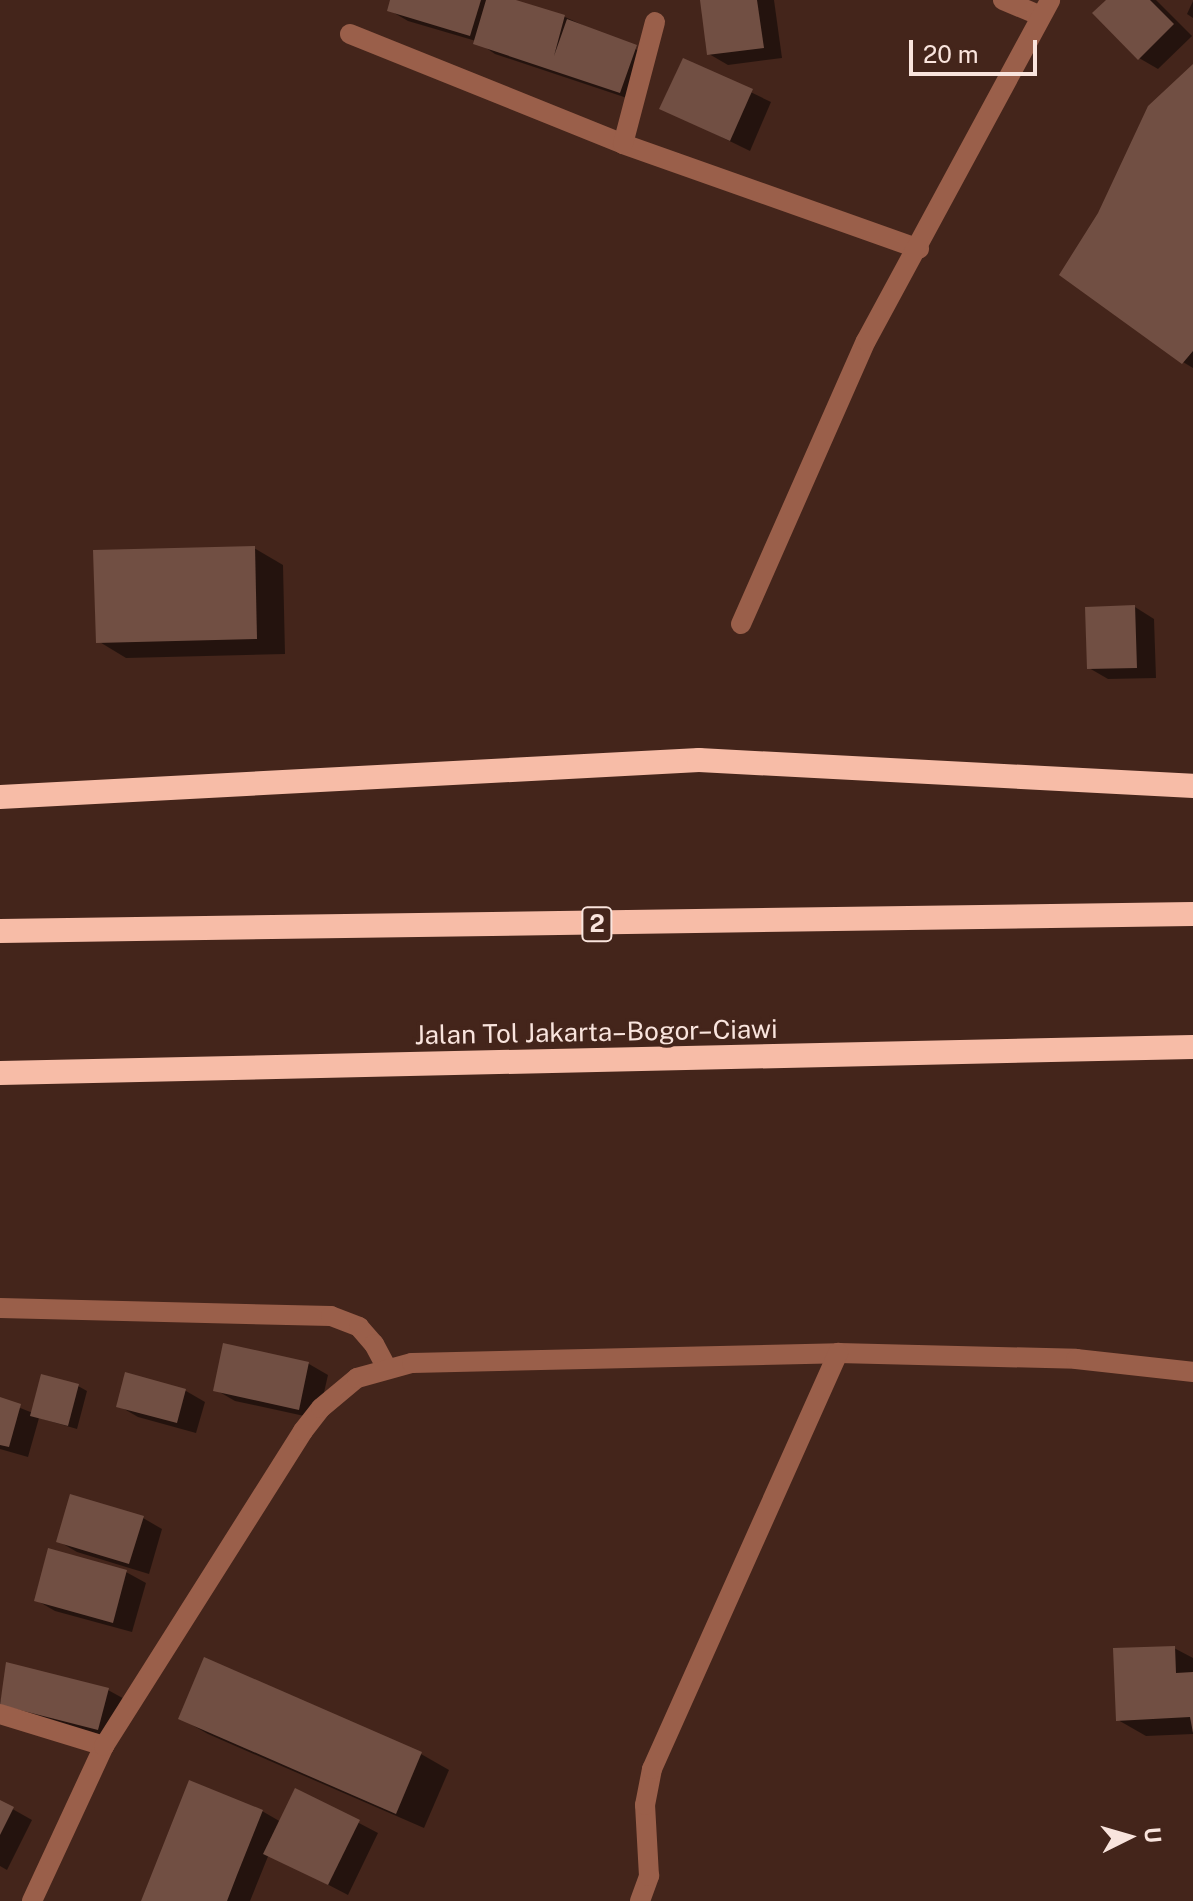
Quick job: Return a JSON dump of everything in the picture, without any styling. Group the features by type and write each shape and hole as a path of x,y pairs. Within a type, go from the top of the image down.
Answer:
{"highway":[{"path":"0,797 699,760 1193,786"},
{"name":"2","path":"0,931 1193,914"},
{"name":"Jalan Tol Jakarta–Bogor–Ciawi","path":"0,1073 1193,1047"},
{"path":"0,1088 121,1070"}],"street":[{"path":"741,624 866,341 919,249 1046,8 1003,0"},
{"path":"623,144 655,22"},
{"path":"350,34 623,144 919,249"},
{"path":"0,1308 331,1316 359,1327 374,1344 386,1367"},
{"path":"640,1901 649,1876 645,1805 652,1769 838,1353"},
{"path":"32,1901 104,1746 303,1431 337,1393 357,1378 386,1367 412,1363 838,1353 1076,1359 1193,1372"},
{"path":"0,1714 104,1746"}],"building":[{"path":"390,0 481,0 470,36 387,11"},
{"path":"486,0 516,0 565,15 554,56 567,19 637,45 620,93 473,44"},
{"path":"700,0 757,0 764,48 707,55"},
{"path":"1106,0 1150,0 1174,24 1138,60 1092,13"},
{"path":"683,58 753,89 730,141 659,109"},
{"path":"1193,64 1193,351 1182,364 1059,275 1098,213 1148,106"},
{"path":"255,546 257,639 96,643 93,550"},
{"path":"1135,605 1137,668 1087,669 1085,607"},
{"path":"223,1343 309,1362 299,1410 213,1391"},
{"path":"125,1372 186,1389 177,1423 116,1407"},
{"path":"41,1374 79,1384 68,1426 30,1416"},
{"path":"0,1397 21,1404 9,1447 0,1445"},
{"path":"70,1494 144,1516 129,1564 56,1542"},
{"path":"48,1548 127,1570 113,1623 34,1601"},
{"path":"1175,1646 1176,1673 1193,1672 1193,1733 1190,1717 1116,1721 1113,1648"},
{"path":"204,1657 422,1752 396,1814 178,1719"},
{"path":"6,1662 109,1688 98,1730 0,1705"},
{"path":"189,1780 263,1810 227,1901 141,1901"},
{"path":"295,1788 360,1820 328,1885 263,1854"},
{"path":"0,1800 14,1807 0,1835"}]}
